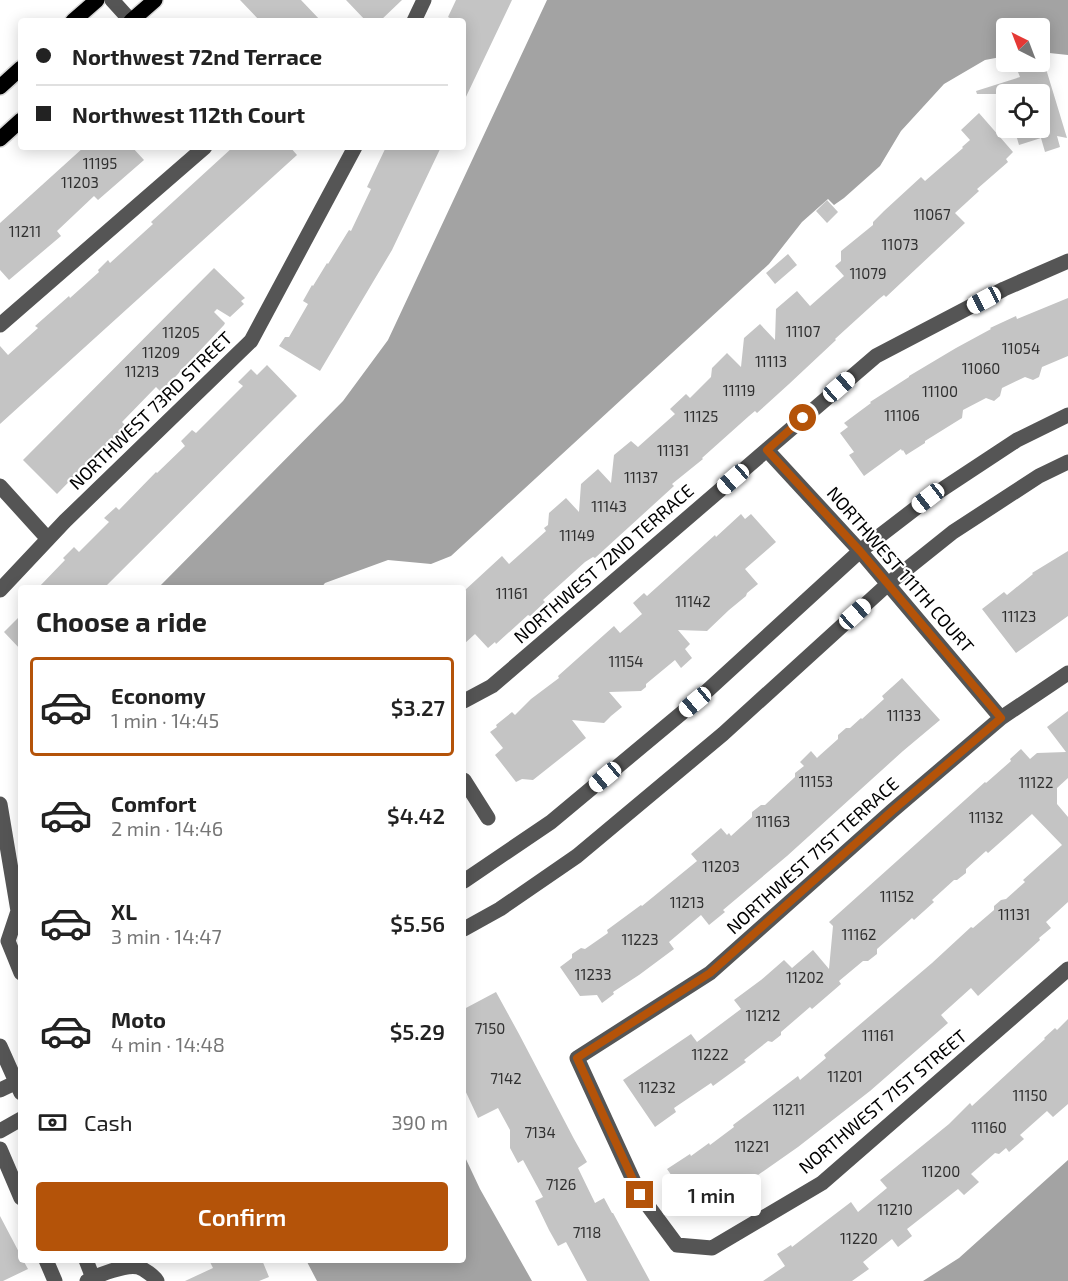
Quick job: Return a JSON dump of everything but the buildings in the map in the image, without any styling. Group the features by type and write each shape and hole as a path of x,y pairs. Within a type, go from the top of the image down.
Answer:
{"main road":[{"path":"76,18 97,0"},
{"path":"134,18 150,2"},
{"path":"0,87 18,71"},
{"path":"0,139 18,123"}],"street":[{"path":"112,0 128,18"},
{"path":"415,18 424,0"},
{"path":"0,326 202,150"},
{"name":"NORTHWEST 73RD STREET","path":"0,590 48,539 251,341 351,150"},
{"name":"NORTHWEST 72ND TERRACE","path":"466,700 492,686 876,356 1004,289 1068,261"},
{"path":"466,880 551,822 695,702 860,551 928,498 1017,440 1068,415"},
{"name":"NORTHWEST 111TH COURT","path":"767,450 860,551 1001,718"},
{"path":"466,928 500,909 577,856 731,726 888,584 953,532 1039,476 1068,462"},
{"path":"0,486 48,539"},
{"name":"NORTHWEST 71ST TERRACE","path":"712,1248 677,1245 640,1195 577,1058 710,973 892,811 1001,718 1068,673"},
{"path":"466,783 488,818"},
{"path":"0,804 18,911 4,945 18,967"},
{"name":"NORTHWEST 71ST STREET","path":"712,1248 822,1183 1068,969"},
{"path":"0,1046 18,1083"},
{"path":"0,1090 18,1085"},
{"path":"0,1131 18,1121"},
{"path":"0,1149 18,1191"},
{"path":"47,1263 55,1281"},
{"path":"87,1263 90,1279 123,1268 138,1267 157,1281"}],"shaded area":[{"path":"547,0 1068,0 1068,55 1050,53 1050,18 996,18 996,58 985,60 944,84 901,131 880,166 844,198 834,205 828,199 802,222 769,264 451,556 431,564 388,560 323,585 161,585 343,401 388,340"},
{"path":"466,1159 480,1189 532,1281 317,1281 308,1263 466,1263"},
{"path":"1068,1160 1068,1281 923,1281 959,1258"}],"route":[{"path":"640,1195 577,1058 710,973 892,811 1001,718 860,551 767,450 803,418"}]}
